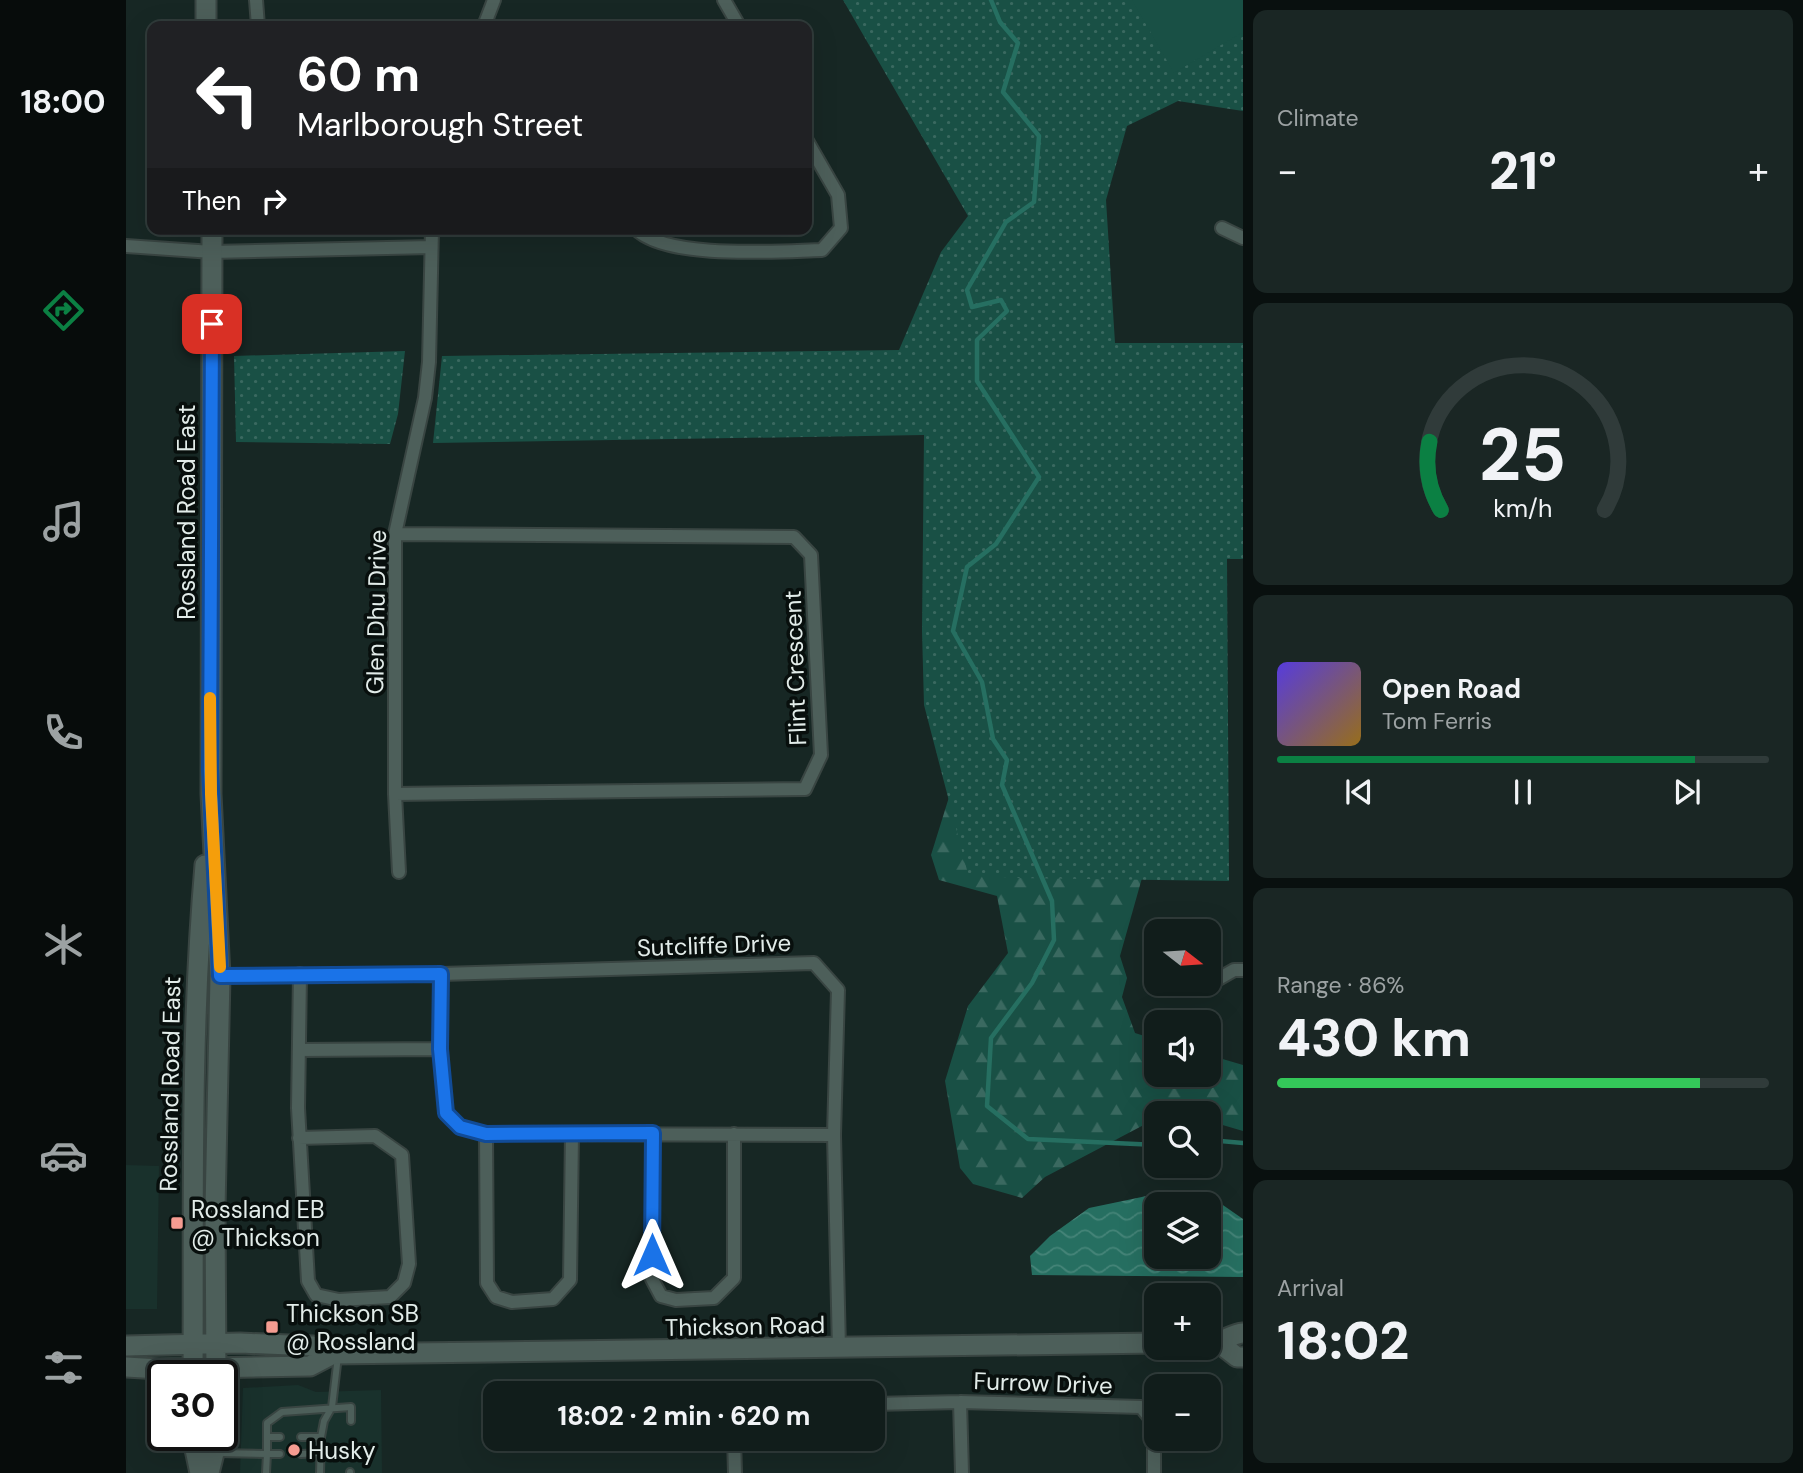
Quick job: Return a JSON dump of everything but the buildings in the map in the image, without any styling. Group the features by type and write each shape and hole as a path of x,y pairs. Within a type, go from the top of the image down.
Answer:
{"main road":[{"path":"206,0 206,21"},
{"name":"Rossland Road East","path":"212,235 211,794 220,976 215,1209 216,1360"},
{"name":"Rossland Road East","path":"193,1360 192,1167 197,976 211,794"},
{"path":"1221,1340 1243,1333"},
{"name":"Thickson Road","path":"126,1346 193,1343 313,1346 336,1354 1144,1343"},
{"path":"1221,1347 1237,1357 1243,1357"},
{"name":"Thickson Road","path":"238,1371 310,1366 336,1354"},
{"name":"Thickson Road","path":"126,1367 147,1369"},
{"path":"195,1451 200,1473"},
{"path":"209,1473 213,1451"}],"street":[{"path":"256,0 257,21"},
{"path":"486,21 494,0"},
{"path":"724,0 736,21"},
{"path":"642,235 674,247 745,252 822,250 841,228 838,195 812,150"},
{"path":"1222,228 1243,238"},
{"name":"Glen Dhu Drive","path":"399,872 395,794 395,534 428,374 432,235"},
{"path":"126,246 212,253 431,247"},
{"name":"Flint Crescent","path":"395,534 794,537 811,555 821,755 804,789 395,794"},
{"name":"Sutcliffe Drive","path":"220,976 441,974 814,963 838,990 834,1135 839,1349"},
{"path":"1222,977 1234,970 1243,970"},
{"path":"299,1138 375,1136 402,1156 409,1264 404,1283 390,1297 339,1300 316,1295 308,1281 299,1138 300,974"},
{"path":"441,974 440,1049 446,1113 460,1127 486,1134 834,1135"},
{"path":"299,1050 440,1049"},
{"path":"653,1133 652,1279 661,1296 676,1300 714,1298 734,1278 734,1134"},
{"path":"486,1134 487,1283 496,1297 512,1302 553,1298 570,1280 572,1134"},
{"path":"960,1402 962,1473"},
{"name":"Furrow Drive","path":"885,1404 960,1402 1141,1408 1154,1423 1154,1473"},
{"path":"734,1451 735,1473"}],"lane":[{"path":"320,1473 321,1437 324,1421 332,1407 336,1354"},
{"path":"267,1473 267,1423 275,1415 292,1410 351,1408 351,1421"},
{"path":"267,1437 280,1437"},
{"path":"301,1437 321,1437"},
{"path":"238,1449 280,1454"},
{"path":"301,1454 320,1454"}],"shaded area":[{"path":"126,1165 159,1166 157,1309 126,1309"},
{"path":"298,1385 316,1392 381,1390 382,1473 240,1473 243,1388"}],"green space":[{"path":"843,0 1243,0 1243,111 1178,101 1127,126 1106,200 1115,343 1243,343 1243,559 1227,559 1229,881 1014,878 968,874 924,705 924,435 433,443 442,356 899,350 941,252 968,216"},
{"path":"1132,0 1243,0 1243,32 1174,73"},
{"path":"405,351 398,414 390,444 236,442 234,356"},
{"path":"954,781 1142,878 1120,956 1127,978 1122,997 1135,1033 1144,1036 1144,1087 1221,1087 1221,1059 1243,1065 1243,1131 1221,1125 1221,1101 1144,1101 1144,1125 1045,1177 1022,1198 973,1184 960,1168 945,1081 968,1006 1008,953 997,896 939,880 931,855"}],"water":[{"path":"1144,1197 1144,1269 1221,1269 1221,1204 1243,1219 1243,1277 1032,1275 1030,1256 1050,1236 1089,1208"}],"waterway":[{"path":"991,0 1000,22 1018,43 1003,92 1039,136 1034,202 1006,222 967,290 972,307 1001,300 1007,311 977,340 977,381 1039,477 996,544 967,567 953,631 982,682 993,739 1007,760 1002,785 1052,901 1054,940 1032,983 991,1038 987,1106 1028,1139 1144,1144"},
{"path":"1221,1141 1243,1143"}],"slow traffic":[{"path":"210,698 211,794 220,967"}],"place":[{"name":"Rossland EB @ Thickson","path":"177,1223"},
{"name":"Thickson SB @ Rossland","path":"272,1327"},
{"name":"Husky","path":"294,1450"}],"route":[{"path":"212,324 210,769 220,976 441,974 440,1049 446,1113 460,1127 486,1134 653,1133 652,1255"}]}
